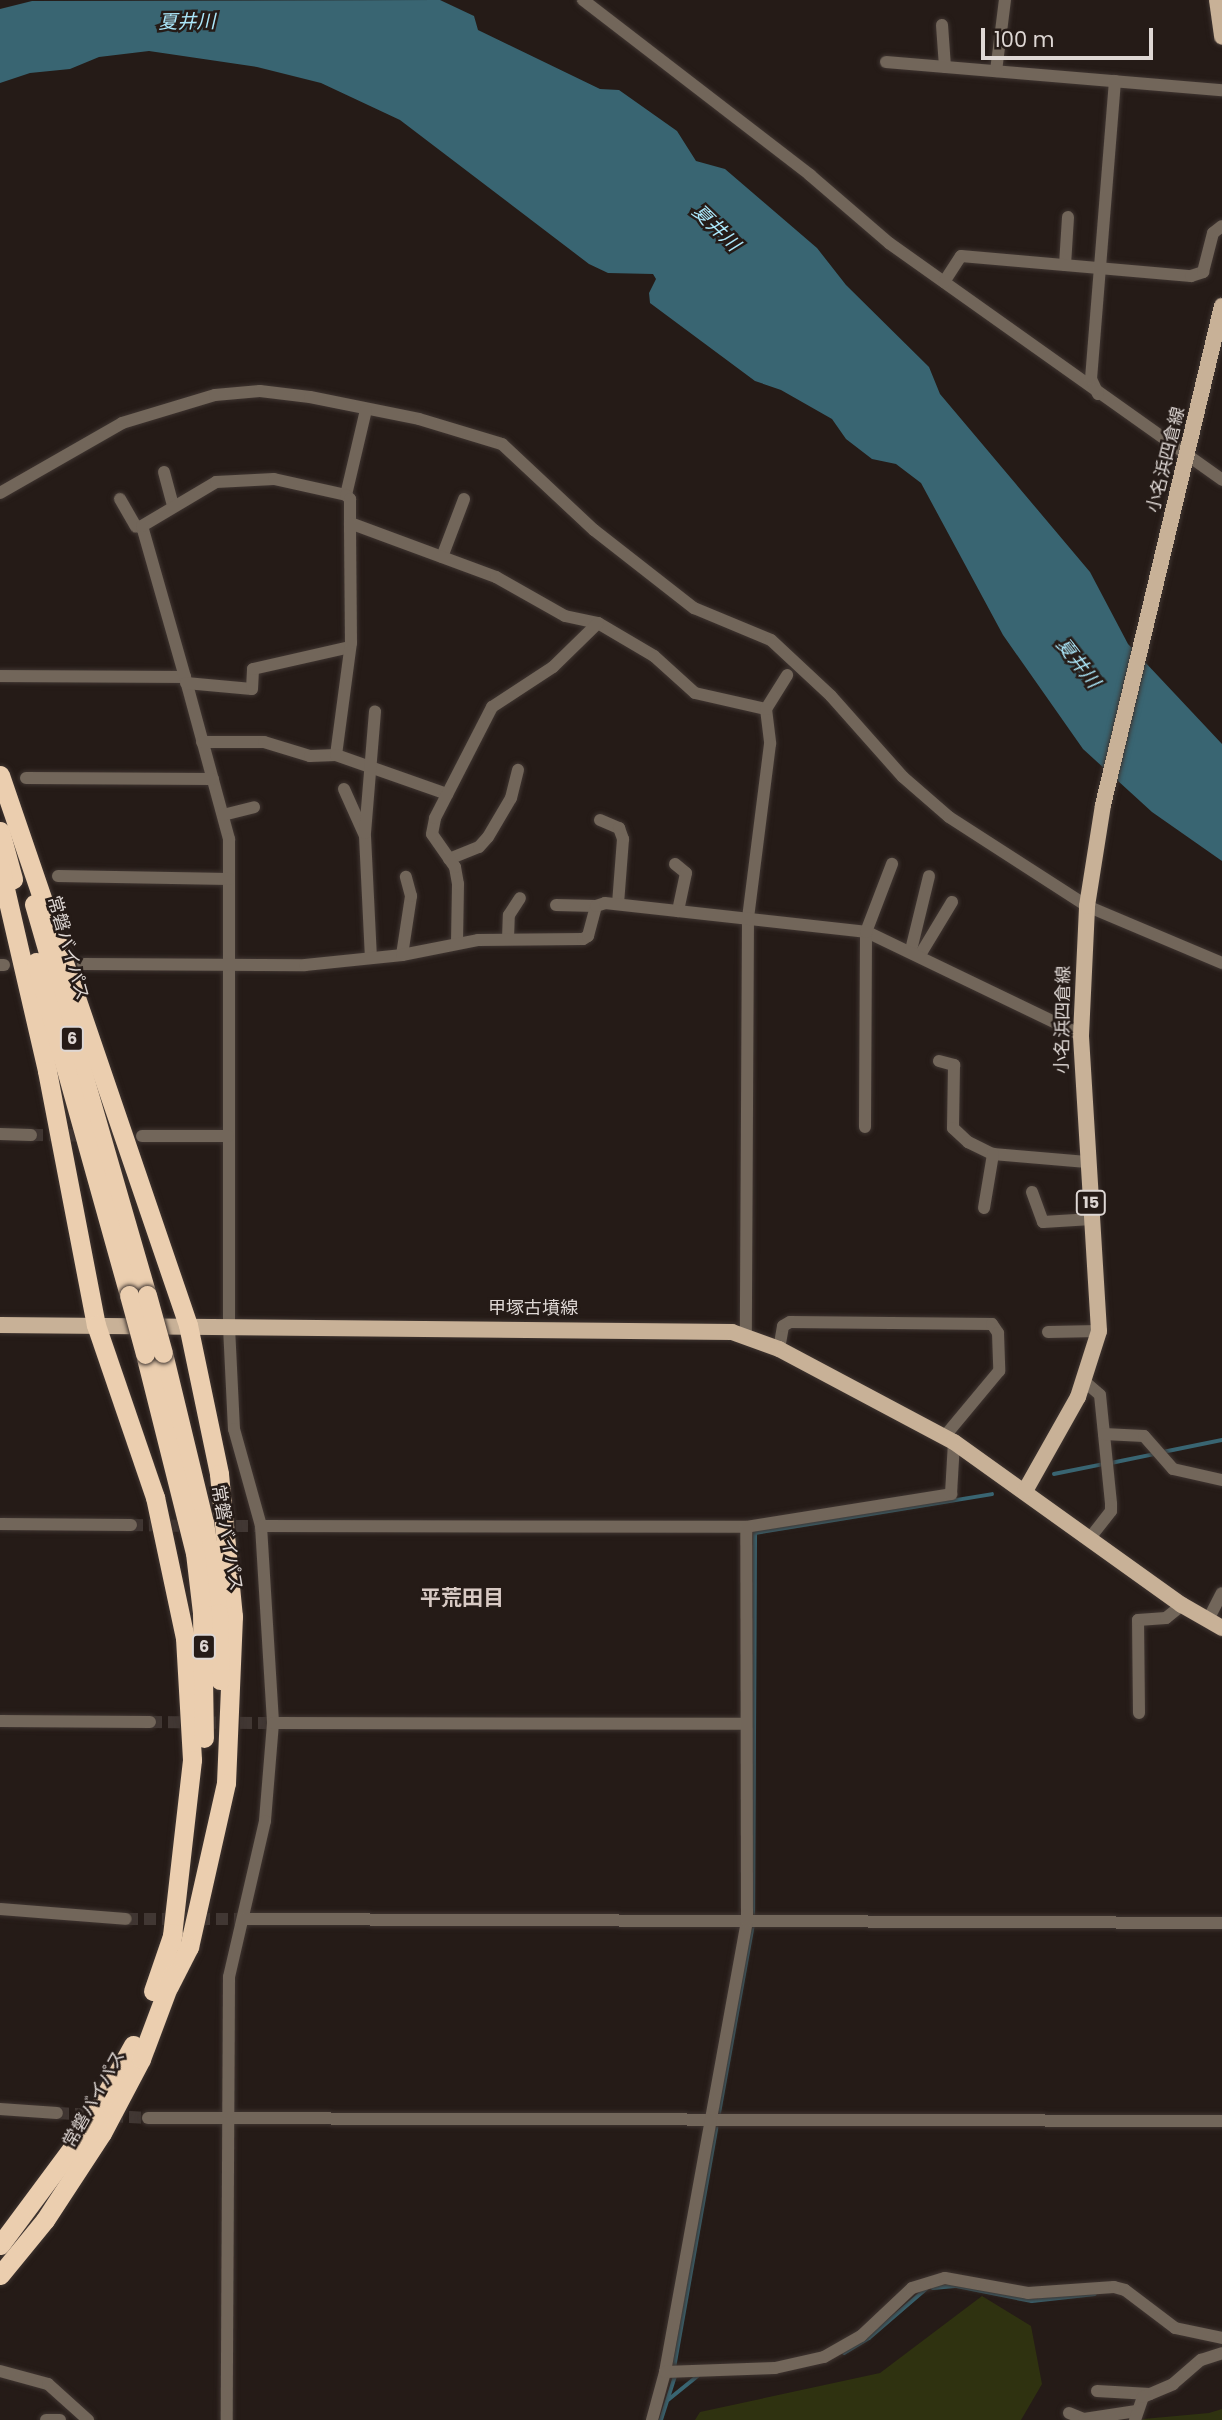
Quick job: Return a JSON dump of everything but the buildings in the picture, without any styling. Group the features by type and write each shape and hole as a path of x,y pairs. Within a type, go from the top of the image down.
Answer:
{"highway":[{"path":"0,775 188,1325 223,1507 233,1682 224,1803 190,1947 169,1986"},
{"name":"常磐バイパス","path":"0,781 138,1295 204,1522 218,1613 220,1674 206,1844 169,1986 141,2059 102,2133 45,2220 0,2275"},
{"name":"常磐バイパス","path":"0,831 138,1295"},
{"path":"0,867 47,1071 96,1325 158,1510 186,1638 192,1760 171,1943"},
{"name":"常磐バイパス","path":"0,2245 79,2139 133,2046 171,1943 204,1774 202,1613 190,1523 154,1353"}],"main road":[{"path":"1217,0 1222,37"},
{"name":"小名浜四倉線","path":"1024,1491 1084,1381 1099,1331 1081,1035 1088,902 1103,805 1222,306"},
{"name":"甲塚古墳線","path":"0,1325 673,1328 746,1336 779,1349 949,1439 1024,1491"},
{"path":"1024,1491 1182,1605 1215,1624"}],"street":[{"path":"583,0 944,282 1185,458 1222,480"},
{"path":"996,71 1005,0"},
{"path":"942,25 945,67"},
{"path":"886,62 1222,90"},
{"path":"1100,396 1091,379 1115,82"},
{"path":"1065,265 1068,217"},
{"path":"944,282 961,256 1191,276 1203,272 1213,233 1222,226"},
{"path":"0,493 122,423 215,395 260,391 419,419 502,443 594,530 694,608 771,640 831,696 903,777 949,817 1088,902 1222,963"},
{"path":"336,755 350,648 350,523 346,495 366,410"},
{"path":"164,472 173,505"},
{"path":"227,2420 229,1977 265,1821 274,1723 261,1526 234,1429 229,1327 229,879 223,815 142,526 173,505 216,482 274,479 346,495"},
{"path":"120,499 136,527"},
{"path":"442,556 464,499"},
{"path":"350,523 496,577 565,615 598,623 654,656 695,693 766,709"},
{"path":"457,943 458,884 449,859 432,834 447,794 492,707 553,667 598,623"},
{"path":"0,676 185,680 252,689 253,668 350,648"},
{"path":"746,1336 748,918 770,744 766,709 787,675"},
{"path":"371,957 365,836 375,711"},
{"path":"202,742 264,742 310,756 336,755 447,794"},
{"path":"449,859 479,847 488,836 511,798 518,770"},
{"path":"26,778 213,779"},
{"path":"344,789 365,836"},
{"path":"223,815 254,807"},
{"path":"600,820 619,828 624,839 618,905"},
{"path":"675,864 686,873 678,911"},
{"path":"865,1127 866,932 892,864"},
{"path":"58,876 229,879"},
{"path":"916,953 929,876"},
{"path":"402,954 411,895 406,877"},
{"path":"508,939 509,915 520,898"},
{"path":"916,953 951,902"},
{"path":"556,905 618,905 866,932 916,953 1081,1035"},
{"path":"83,964 230,966 402,954 457,943 508,939 583,939 588,936 596,906"},
{"path":"939,1061 954,1065 953,1128 993,1154 1087,1162"},
{"path":"0,1134 31,1135"},
{"path":"142,1136 228,1136"},
{"path":"984,1208 993,1154"},
{"path":"1032,1192 1043,1222 1092,1219"},
{"path":"261,1526 746,1527 951,1494 949,1439 999,1371 998,1333 992,1324 790,1322 783,1326 779,1349"},
{"path":"1048,1332 1099,1331"},
{"path":"1084,1381 1100,1395 1111,1511 1089,1539"},
{"path":"1104,1434 1144,1436 1155,1445 1164,1460 1182,1472 1222,1480"},
{"path":"0,1524 131,1525"},
{"path":"652,2420 672,2371 707,2119 751,1921 744,1724 746,1527"},
{"path":"1215,1624 1222,1593"},
{"path":"1139,1713 1138,1620 1166,1618 1182,1605"},
{"path":"0,1721 150,1722"},
{"path":"274,1723 744,1724"},
{"path":"0,1909 126,1919"},
{"path":"243,1919 1222,1923"},
{"path":"0,2109 57,2113"},
{"path":"148,2118 1222,2121"},
{"path":"672,2371 775,2368 824,2357 861,2336 912,2288 945,2278 1028,2293 1114,2287 1125,2290 1175,2328 1222,2338"},
{"path":"1069,2413 1084,2419 1135,2416 1150,2394 1184,2376 1201,2360 1222,2353"},
{"path":"0,2371 48,2384 88,2420"},
{"path":"1097,2391 1150,2394"},
{"path":"46,2420 60,2420"}],"green space":[{"path":"982,2296 1031,2326 1042,2384 1021,2420 695,2420 700,2412 880,2373"},
{"path":"1222,2409 1222,2420 1132,2420 1209,2413"}],"water":[{"name":"夏井川","path":"440,0 474,16 478,30 600,89 619,90 677,131 696,161 725,169 817,248 846,285 929,367 940,394 1090,572 1128,644 1222,744 1222,861 1152,812 1083,749 1003,635 921,483 896,464 872,459 846,439 832,419 781,390 755,381 650,303 649,293 656,279 653,274 608,273 589,264 400,120 321,83 257,67 149,51 99,57 70,69 30,73 0,83 0,9 32,1"}],"waterway":[{"path":"1163,1452 1222,1440"},
{"path":"1111,1463 1155,1454"},
{"path":"1054,1474 1104,1464"},
{"path":"719,2113 753,1924 755,1533 992,1494"},
{"path":"674,2368 716,2129"},
{"path":"933,2288 957,2286 1032,2301 1095,2294"},
{"path":"844,2353 869,2338 926,2289"},
{"path":"668,2400 699,2375"},
{"path":"661,2420 675,2376"}],"tunnel":[{"path":"31,1135 142,1136"},
{"path":"131,1525 193,1526"},
{"path":"218,1526 261,1526"},
{"path":"150,1722 273,1723"},
{"path":"126,1919 243,1919"},
{"path":"57,2113 148,2118"}],"district":[{"name":"平荒田目","path":"462,1598"}]}
